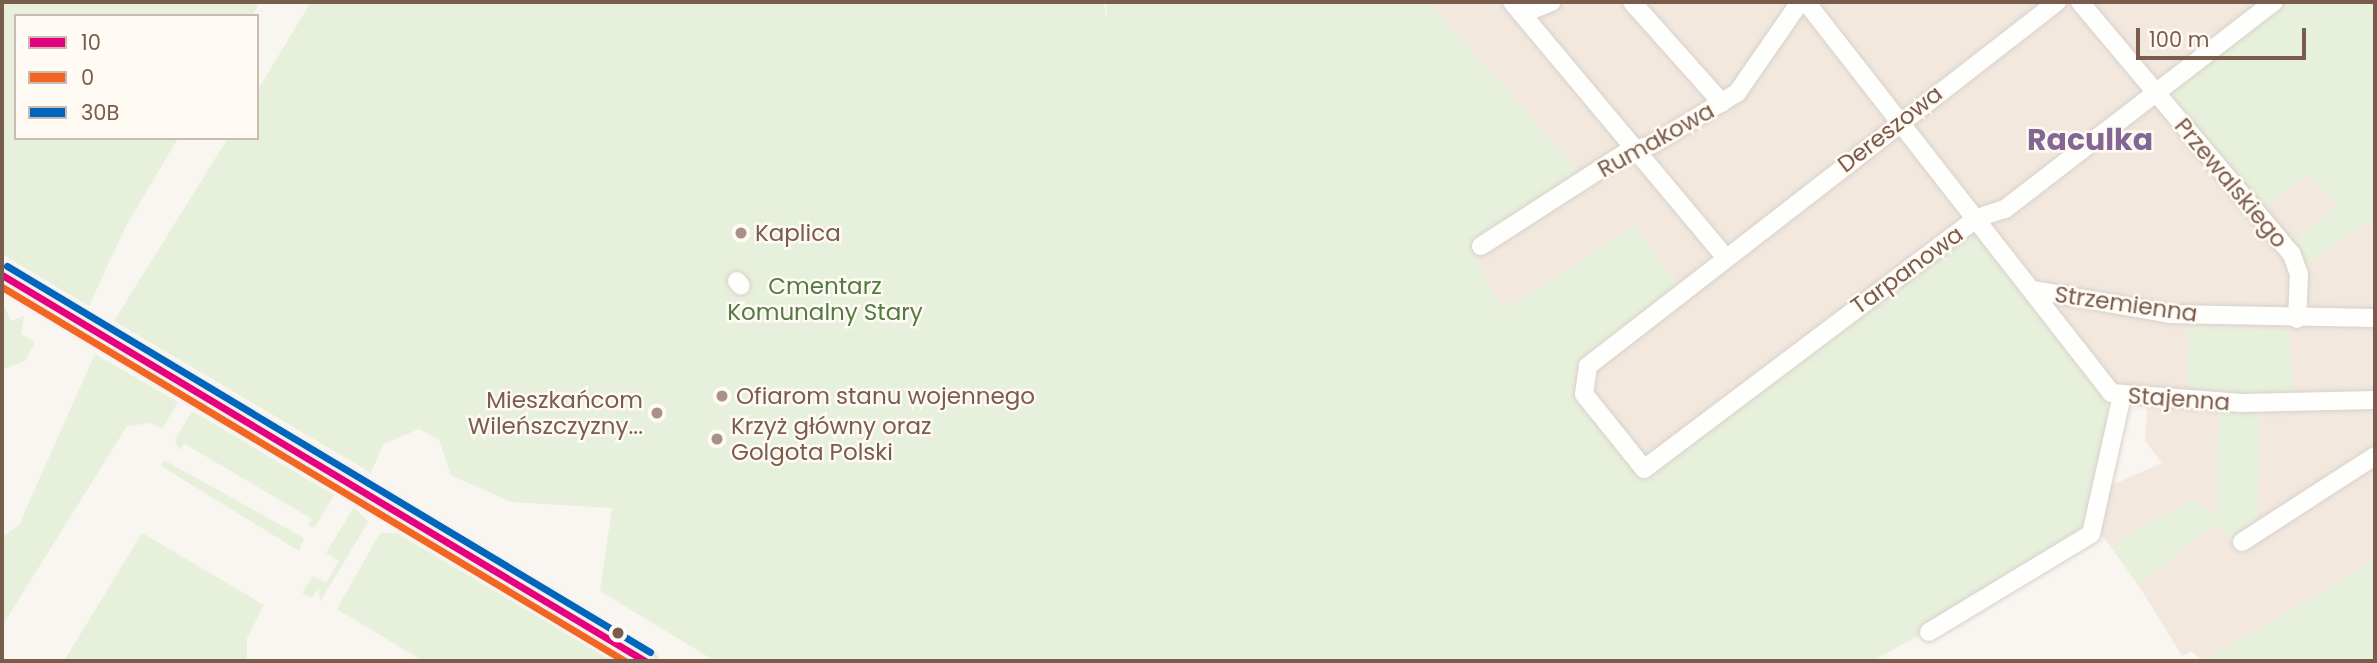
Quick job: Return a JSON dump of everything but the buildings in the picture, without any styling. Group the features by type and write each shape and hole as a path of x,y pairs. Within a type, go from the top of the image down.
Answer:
{"main road":[{"path":"2,275 645,661"}],"street":[{"path":"1517,8 1552,2"},
{"path":"1632,2 1722,103"},
{"name":"Rumakowa","path":"1481,246 1640,149 1722,103 1749,80 1800,2"},
{"name":"Strzemienna","path":"1807,2 2034,290 2145,312 2297,319 2375,318"},
{"name":"Dereszowa","path":"1588,366 1900,120 2057,2"},
{"name":"Tarpanowa","path":"1588,366 1584,394 1644,469 1977,218 2005,209 2274,2"},
{"name":"Przewalskiego","path":"2083,3 2292,255 2299,274 2297,319"},
{"path":"1517,8 1640,149 1726,258"},
{"name":"Stajenna","path":"2034,290 2102,386 2122,395 2242,403 2375,400"},
{"path":"1929,632 2091,534 2122,395"},
{"path":"2242,542 2375,456"}],"shaded area":[{"path":"1429,2 2275,2 2256,215 2308,174 2338,205 2286,248 2299,270 2375,218 2375,560 2203,661 2191,651 2182,656 2139,586 2210,527 2220,526 2289,331 2190,326 2219,403 2216,519 2194,498 2110,546 2094,525 2108,487 2162,463 2145,441 2148,399 2104,395 2069,344 1644,468 1574,385 1573,374 1613,343 1636,225 1504,309 1470,252 1587,180"}],"green space":[{"path":"2,2 260,2 253,14 14,14 14,140 177,140 125,228 89,306 2,254"},
{"name":"Cmentarz Komunalny Stary","path":"311,2 1104,2 1106,21 1107,2 1429,2 1587,180 1471,252 1504,309 1636,225 1683,292 1573,374 1574,385 1644,468 1978,223 2104,395 2117,435 2117,461 2078,549 1872,661 715,661 600,591 612,508 511,502 451,475 439,440 419,429 383,444 371,473 114,321 227,140 259,140 259,88"},
{"path":"2275,2 2375,2 2375,218 2299,270 2286,248 2338,205 2308,174 2256,215 2154,96"},
{"path":"2,301 11,321 24,316 21,334 35,342 25,361 2,370"},
{"path":"2189,326 2289,330 2294,402 2260,405 2257,532 2237,547 2220,526 2210,527 2139,586 2110,546 2194,498 2216,518 2219,403 2186,401"},
{"path":"95,354 178,402 162,429 151,423 127,426 2,626 2,537 19,525"},
{"path":"196,409 208,409 334,490 232,430"},
{"path":"192,411 334,495 315,527 308,527 312,519 185,444 179,450 175,440"},
{"path":"164,460 304,538 299,551 161,466"},
{"path":"354,507 368,522 320,602 319,587 312,598 302,593 313,576 326,583 339,561 326,553"},
{"path":"142,533 264,605 247,638 247,661 64,661"},
{"path":"380,533 397,533 612,661 423,661 337,609"},
{"path":"2375,560 2373,661 2203,661"}],"transit line":[{"name":"30B","path":"7,266 650,652"},
{"name":"10","path":"2,275 645,661"},
{"name":"0","path":"2,287 625,661"}],"place":[{"name":"Kaplica","path":"741,233"},
{"name":"Ofiarom stanu wojennego","path":"722,396"},
{"name":"Mieszkańcom Wileńszczyzny...","path":"657,413"},
{"name":"Krzyż główny oraz Golgota Polski","path":"717,439"}],"district":[{"name":"Raculka","path":"2090,140"}]}
